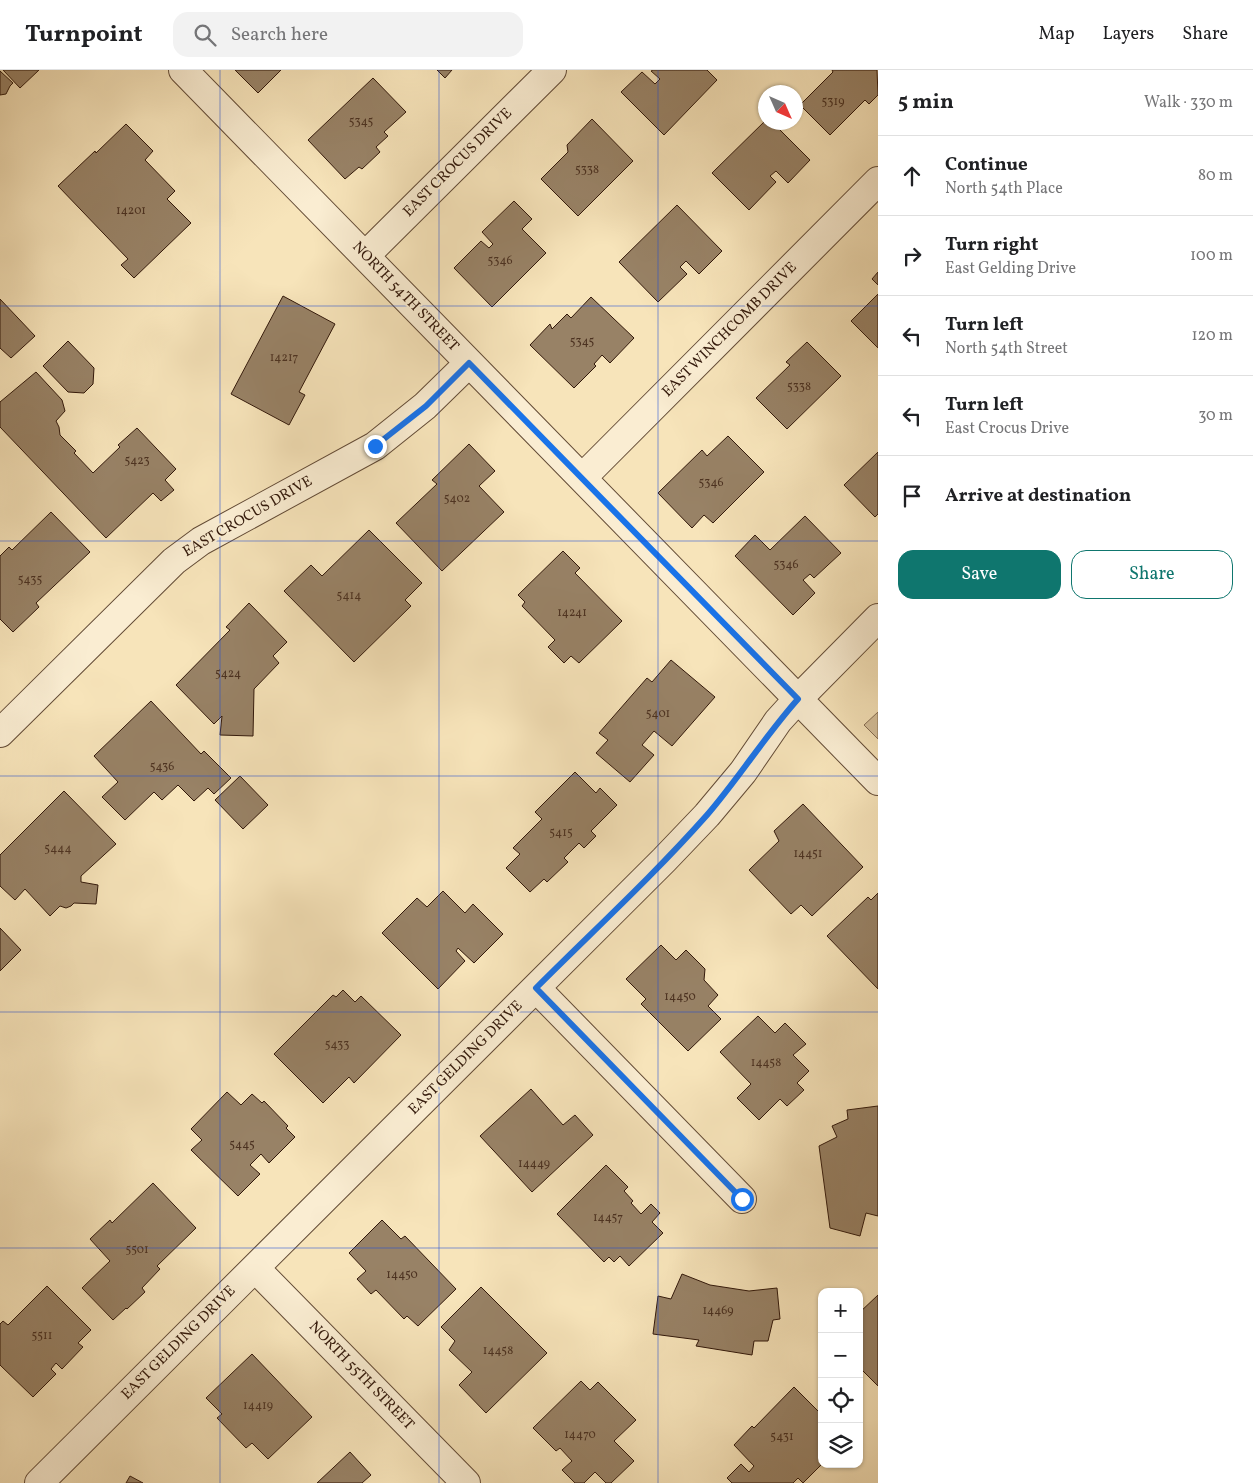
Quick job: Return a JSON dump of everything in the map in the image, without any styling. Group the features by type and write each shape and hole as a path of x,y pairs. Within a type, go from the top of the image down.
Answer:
{"street":[{"name":"NORTH 54TH STREET","path":"183,70 878,781"},
{"name":"EAST CROCUS DRIVE","path":"365,256 552,70"},
{"name":"EAST WINCHCOMB DRIVE","path":"582,478 878,181"},
{"name":"EAST CROCUS DRIVE","path":"0,733 174,561 200,541 375,446 426,406 469,363"},
{"name":"EAST GELDING DRIVE","path":"39,1483 664,860 707,815 743,772 778,722 798,699 878,618"},
{"path":"536,988 742,1199"},
{"name":"NORTH 55TH STREET","path":"255,1268 466,1483"}],"shaded area":[{"path":"878,712 878,739 864,725"}],"building":[{"path":"3,70 39,70 20,88"},
{"path":"235,70 281,70 258,93"},
{"path":"437,70 452,70 445,78"},
{"path":"707,70 717,80 664,135 621,92 642,72 655,84 660,79 651,71"},
{"path":"832,70 877,70 878,95 869,104 865,100 830,135 803,108 803,102 833,72"},
{"path":"0,71 13,83 6,94 0,95"},
{"path":"373,78 406,112 384,132 388,136 376,147 380,152 362,169 359,167 345,179 308,140"},
{"path":"592,119 633,161 578,216 541,179 568,152 567,145"},
{"path":"126,124 153,151 145,160 175,191 167,199 191,223 134,278 121,265 128,259 58,186"},
{"path":"758,128 758,130 780,130 810,160 788,183 776,171 770,176 776,182 749,210 712,173"},
{"path":"514,201 532,219 522,229 546,253 492,307 454,268 481,241 489,248 493,244 482,232"},
{"path":"677,205 722,251 699,274 686,261 680,267 687,274 658,302 619,262"},
{"path":"878,272 878,285 872,279"},
{"path":"878,294 878,348 851,321"},
{"path":"283,296 335,324 299,392 305,395 289,425 231,394"},
{"path":"591,297 634,338 610,363 602,355 594,364 596,366 574,388 530,345 550,324 552,329 567,314 571,318"},
{"path":"0,299 35,336 11,358 0,348"},
{"path":"68,341 94,368 93,384 84,393 68,392 43,366"},
{"path":"807,342 841,376 787,429 756,398 790,365 786,362"},
{"path":"36,372 62,400 65,411 56,421 60,435 76,451 74,453 93,473 120,447 118,445 137,428 176,469 165,480 174,490 161,501 153,493 106,538 0,427 0,402"},
{"path":"728,436 764,472 713,523 704,515 692,528 658,493 702,450 707,456"},
{"path":"469,444 495,471 479,486 504,512 442,571 396,523 437,484 432,480"},
{"path":"878,452 878,514 875,517 844,485"},
{"path":"51,512 90,552 36,603 39,607 13,632 0,619 0,556 9,547 12,550"},
{"path":"805,516 841,553 814,578 810,574 803,580 815,593 793,615 735,556 755,535 770,550"},
{"path":"369,530 422,583 405,600 411,606 354,662 284,591 311,565 322,576"},
{"path":"563,551 580,568 575,573 622,621 579,663 571,656 564,663 548,647 555,640 522,606 525,602 518,595"},
{"path":"249,603 287,642 273,656 279,663 254,689 253,736 220,735 222,716 214,724 176,685 230,630 226,627"},
{"path":"671,660 715,697 672,746 654,731 642,745 654,755 630,782 596,753 608,740 599,733 647,678 652,682"},
{"path":"151,701 201,754 204,751 231,778 214,794 208,788 194,801 178,785 162,800 154,792 125,820 102,797 118,782 94,756"},
{"path":"575,772 596,793 600,788 617,805 591,831 596,836 584,848 579,843 564,858 568,862 547,882 544,879 530,892 506,868 520,854 513,848 542,819 535,812"},
{"path":"240,776 268,805 243,829 215,800"},
{"path":"64,791 116,844 81,876 81,882 98,885 96,904 74,903 66,908 60,906 50,916 25,889 15,900 0,886 0,855"},
{"path":"803,804 863,867 812,916 801,905 791,914 749,870 779,841 774,831"},
{"path":"443,891 465,913 473,904 503,934 474,963 458,948 456,951 465,961 438,989 382,933 417,898 427,907"},
{"path":"878,893 878,989 827,936 868,897 871,900"},
{"path":"0,928 21,950 0,971"},
{"path":"661,945 676,960 686,950 705,969 704,980 718,995 708,1006 721,1019 688,1051 641,1004 646,999 626,979"},
{"path":"343,990 355,1002 361,996 401,1035 354,1083 349,1077 323,1103 274,1054 333,995 336,997"},
{"path":"758,1016 775,1033 785,1023 806,1044 793,1055 809,1071 797,1083 804,1090 787,1106 780,1099 759,1120 737,1098 751,1084 720,1052"},
{"path":"531,1089 563,1125 575,1115 593,1135 532,1192 480,1136"},
{"path":"227,1092 241,1105 252,1094 262,1103 264,1101 288,1126 286,1128 295,1137 269,1163 261,1154 250,1165 260,1174 238,1196 191,1150 202,1140 191,1129"},
{"path":"878,1106 878,1216 866,1213 860,1236 830,1228 819,1146 837,1137 832,1126 848,1119 847,1110"},
{"path":"606,1165 628,1187 624,1191 633,1201 631,1203 641,1214 651,1204 660,1213 652,1222 663,1233 629,1266 620,1256 614,1262 609,1257 604,1262 557,1214"},
{"path":"153,1183 196,1228 157,1266 160,1269 142,1288 145,1292 113,1320 82,1288 110,1261 90,1239 110,1220 112,1223"},
{"path":"382,1220 401,1239 405,1236 456,1289 418,1326 407,1316 404,1319 376,1290 371,1294 357,1279 366,1271 349,1253"},
{"path":"682,1274 710,1285 749,1291 777,1288 780,1319 773,1320 768,1341 754,1341 752,1355 696,1346 699,1340 653,1334 658,1296 671,1299"},
{"path":"47,1286 91,1330 78,1343 83,1347 62,1369 56,1363 51,1369 56,1374 33,1397 0,1365 0,1324 3,1321 8,1325"},
{"path":"481,1287 547,1353 486,1413 459,1385 472,1372 449,1350 455,1341 441,1327"},
{"path":"878,1295 878,1386 863,1371 863,1309"},
{"path":"252,1354 312,1417 268,1459 252,1443 246,1448 217,1418 222,1414 206,1398"},
{"path":"581,1381 590,1390 598,1382 636,1420 614,1441 634,1461 611,1483 606,1483 595,1472 584,1483 575,1483 562,1470 572,1461 560,1448 556,1451 533,1428"},
{"path":"794,1387 818,1411 818,1468 803,1483 798,1478 793,1483 732,1483 727,1478 741,1464 749,1472 754,1466 734,1445 752,1426 754,1428"},
{"path":"350,1452 371,1475 362,1483 317,1483"},
{"path":"130,1476 143,1483 126,1483"}],"route":[{"path":"375,446 426,406 469,363 798,699 778,722 743,772 707,815 536,988 742,1199"}]}
